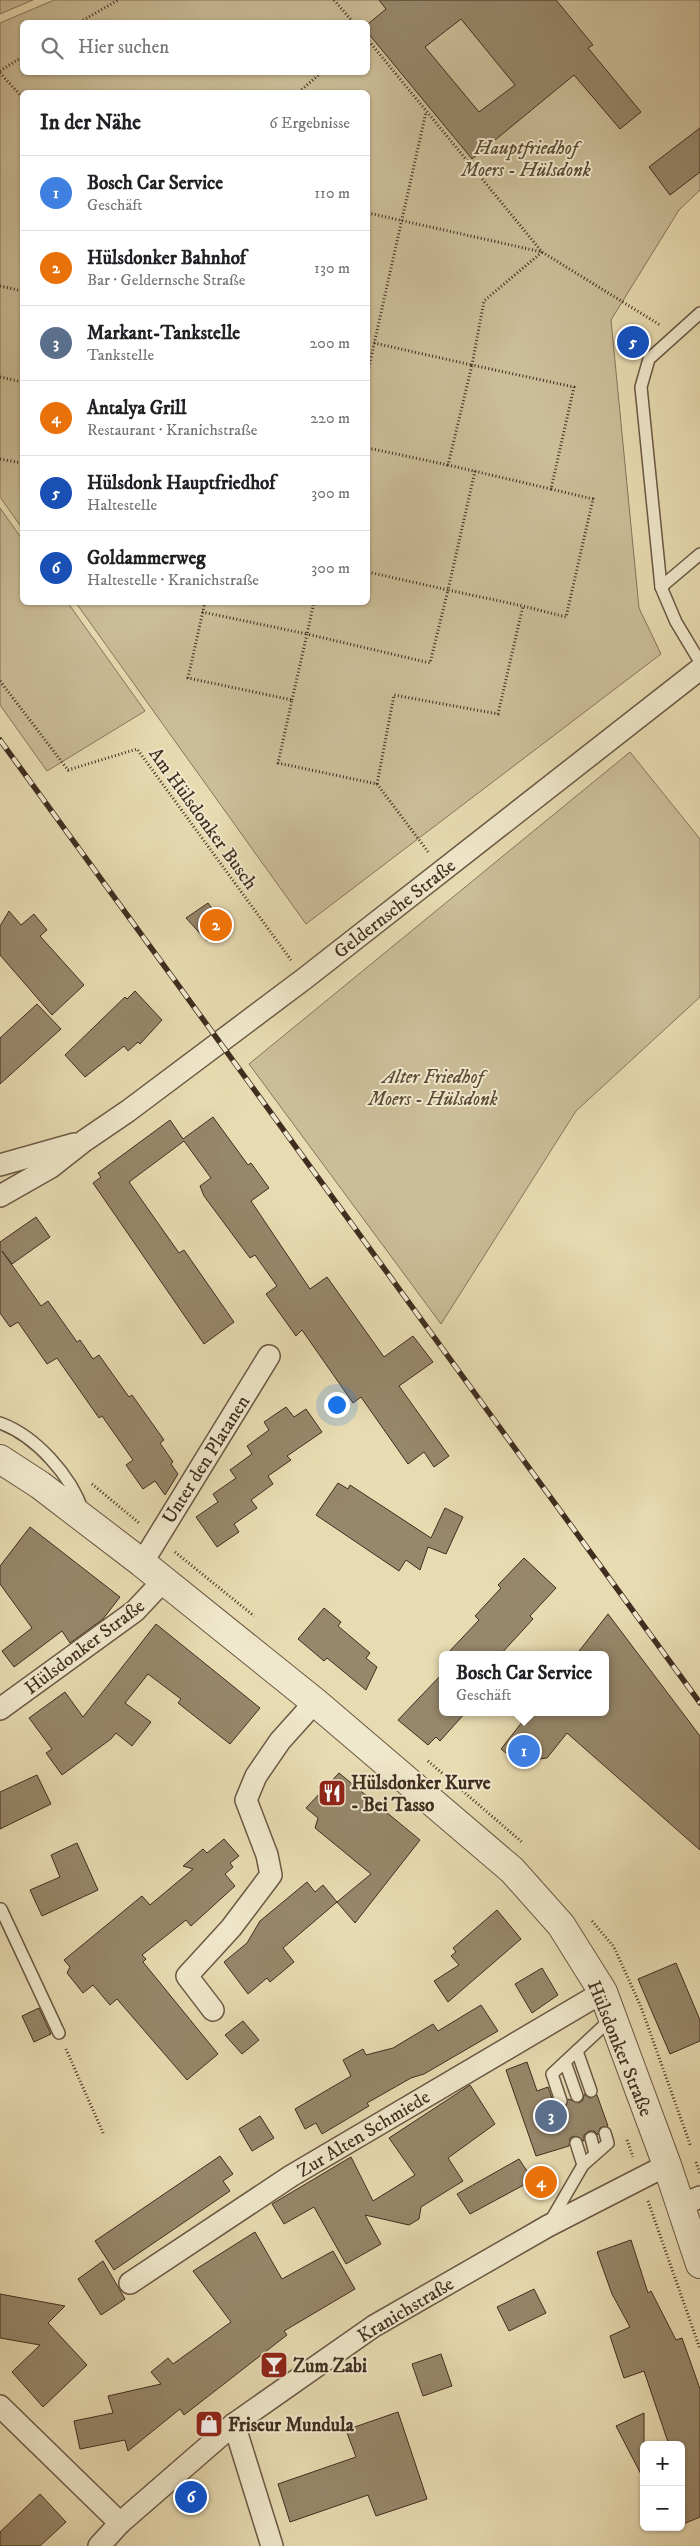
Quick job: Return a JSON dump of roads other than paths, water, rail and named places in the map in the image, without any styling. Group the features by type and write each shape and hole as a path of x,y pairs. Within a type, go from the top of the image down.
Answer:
{"street":[{"name":"Geldernsche Straße","path":"0,1196 9,1186 52,1167 84,1141 128,1111 304,979 700,669"},
{"name":"Geldernsche Straße","path":"0,1165 84,1141"},
{"name":"Unter den Platanen","path":"142,1563 270,1356"},
{"name":"Hülsdonker Straße","path":"0,1459 86,1520 142,1563 315,1702 512,1870 561,1925 603,1992 667,2165 690,2201 700,2264"},
{"name":"Hülsdonker Straße","path":"0,1709 135,1611 164,1580"},
{"path":"213,2010 187,1976 231,1928 271,1875 267,1855 246,1800 256,1776 280,1740 315,1702"},
{"name":"Zur Alten Schmiede","path":"130,2283 291,2176 603,1992"},
{"name":"Kranichstraße","path":"99,2546 120,2523 234,2424 374,2326 548,2226 667,2165"},
{"path":"0,2406 120,2523"},
{"path":"234,2424 272,2546"}],"lane":[{"path":"700,313 649,358 641,386 661,586 676,622 700,662"},
{"path":"661,586 700,554"},
{"path":"0,1423 10,1427 54,1462 76,1491 86,1520"},
{"path":"1,1909 59,2033"},
{"path":"561,2101 552,2074 612,2018"},
{"path":"577,2051 591,2091"},
{"path":"565,2062 577,2096"},
{"path":"548,2226 583,2165 608,2143 605,2134"},
{"path":"591,2138 596,2154"},
{"path":"576,2143 583,2165"}],"railway":[{"path":"0,740 700,1703"}],"place":[{"name":"Hülsdonk Hauptfriedhof","path":"633,342"},
{"name":"Hülsdonker Bahnhof","path":"216,925"},
{"name":"Bosch Car Service","path":"524,1751"},
{"name":"Hülsdonker Kurve - Bei Tasso","path":"332,1793"},
{"name":"Markant-Tankstelle","path":"551,2116"},
{"name":"Antalya Grill","path":"541,2182"},
{"name":"Zum Zabi","path":"274,2365"},
{"name":"Friseur Mundula","path":"209,2424"},
{"name":"Goldammerweg","path":"191,2497"}],"park label":[{"name":"Hauptfriedhof Moers - Hülsdonk","path":"526,158"},
{"name":"Alter Friedhof Moers - Hülsdonk","path":"433,1087"}]}
